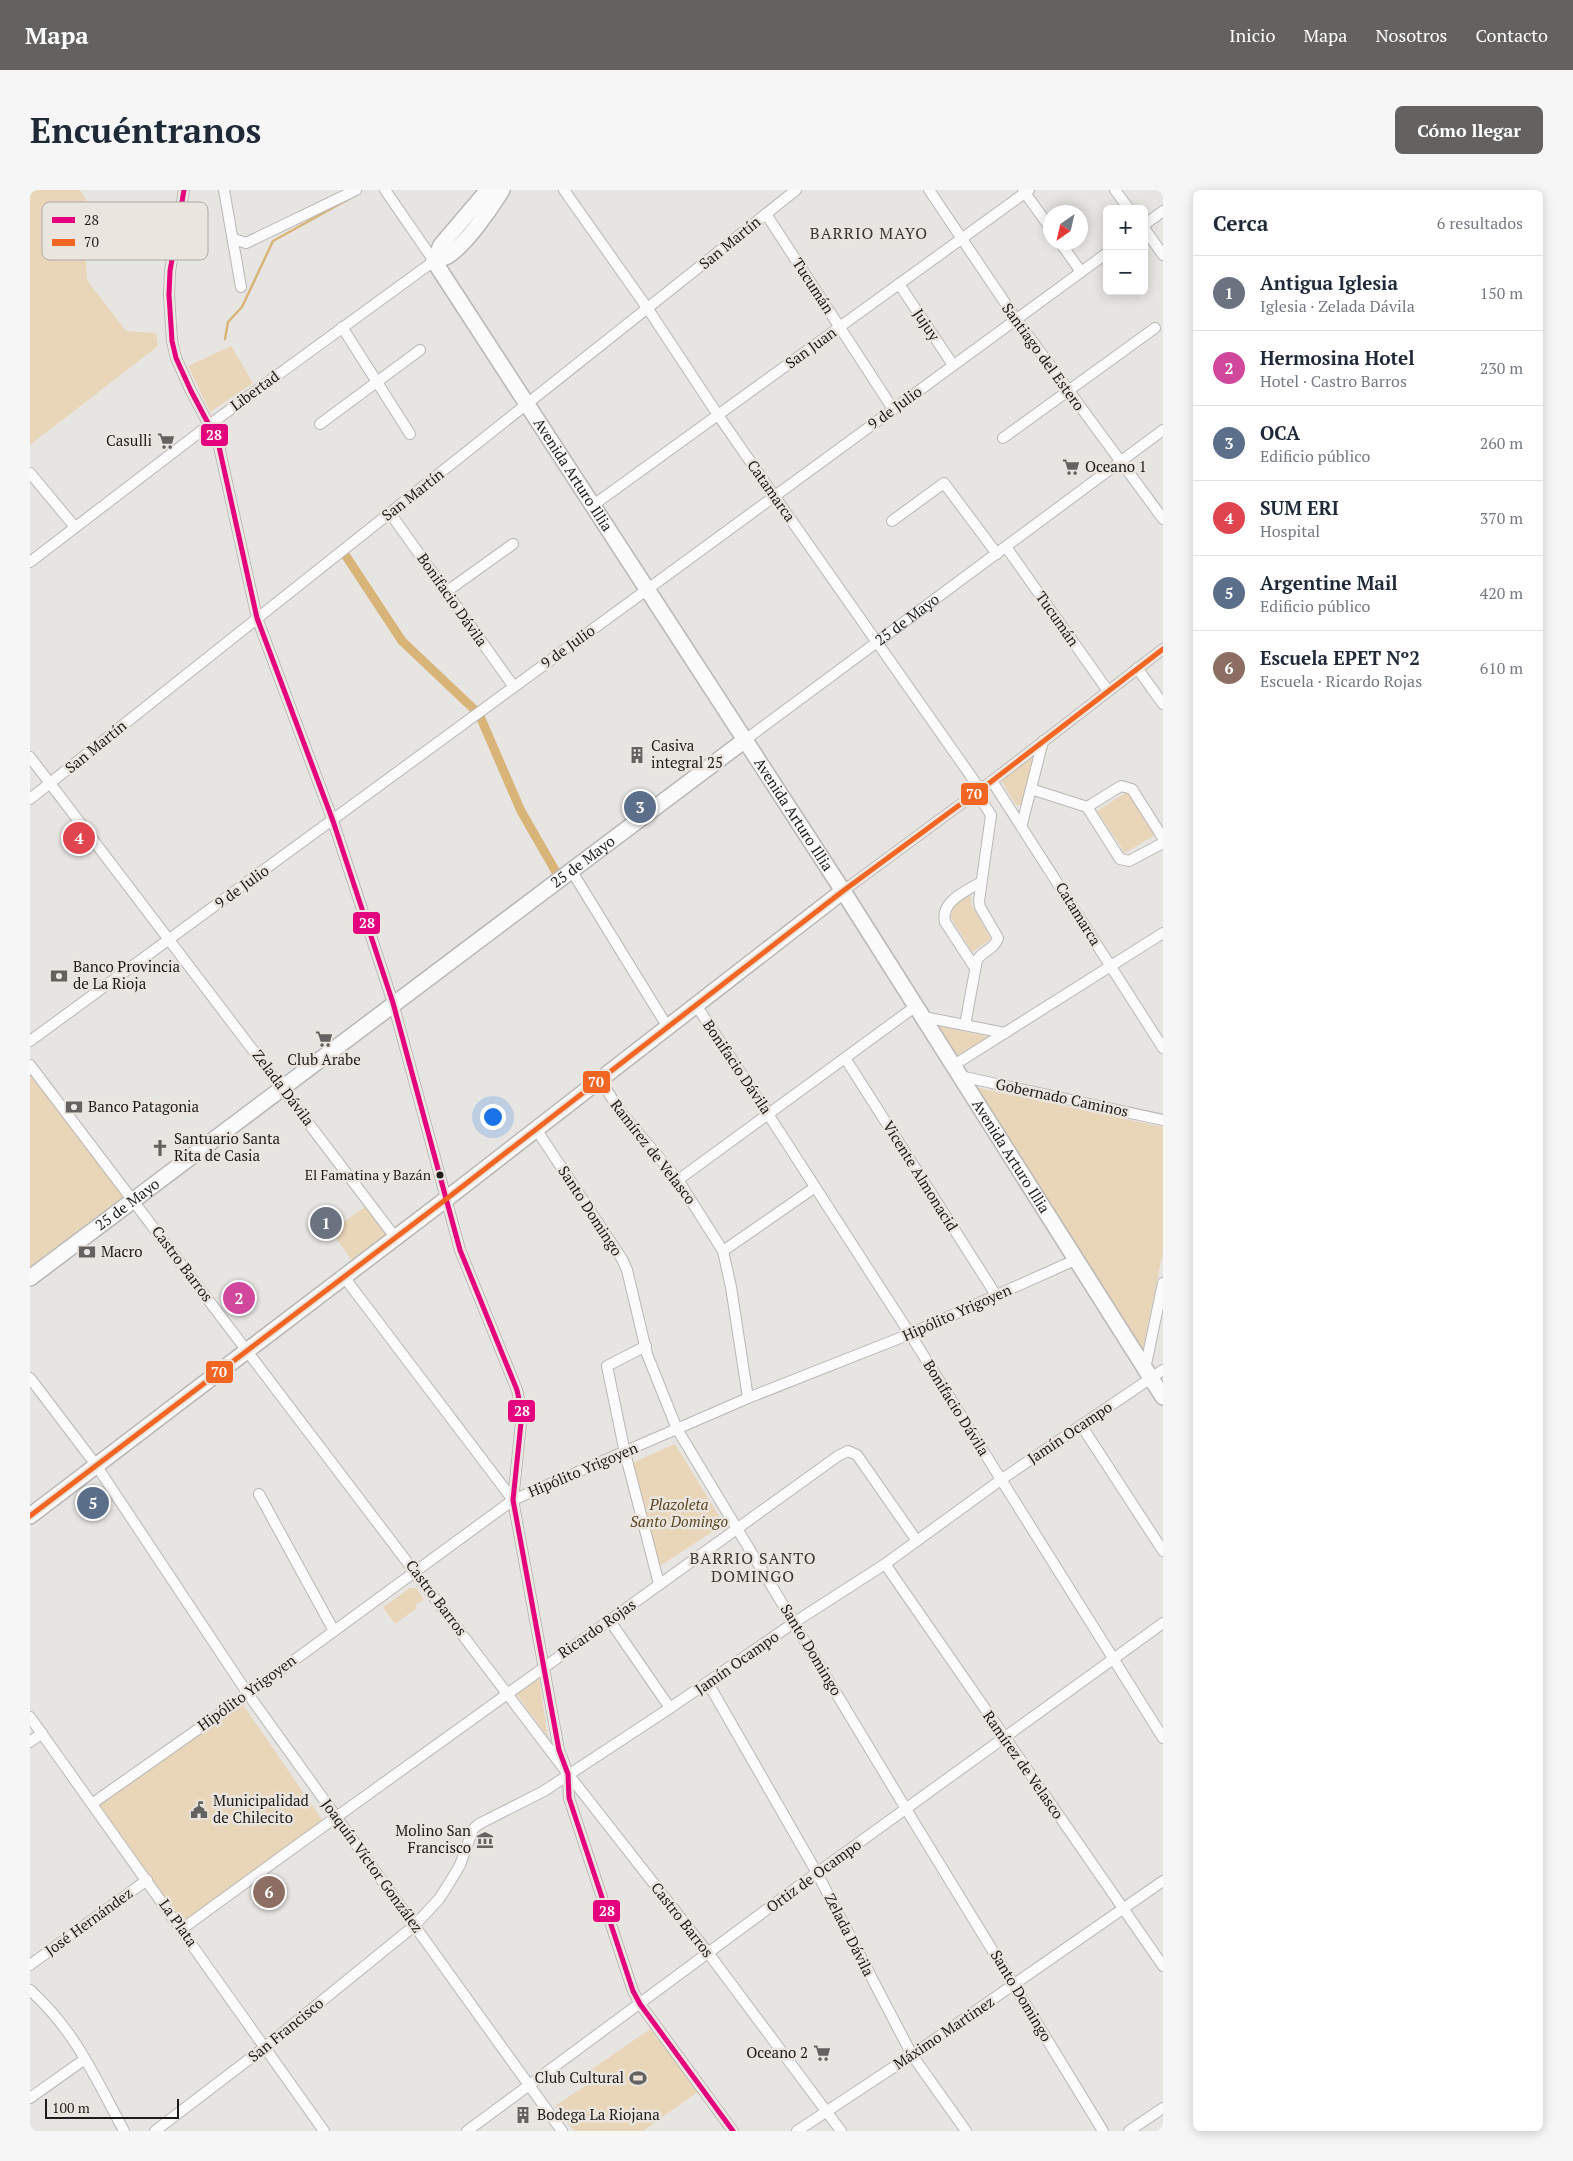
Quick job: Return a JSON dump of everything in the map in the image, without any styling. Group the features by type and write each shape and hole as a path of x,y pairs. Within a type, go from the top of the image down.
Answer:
{"main road":[{"path":"434,261 441,246 488,190"},
{"path":"434,261 448,256 456,248 480,221 502,190"},
{"name":"Avenida Arturo Illia","path":"434,261 843,891 1075,1260 1153,1372 1163,1397"},
{"name":"25 de Mayo","path":"30,1278 745,740"},
{"path":"30,1516 395,1236 445,1200 843,891"}],"street":[{"path":"224,190 241,287"},
{"path":"234,239 246,243 356,190"},
{"path":"384,190 434,261"},
{"name":"Catamarca","path":"564,190 648,309 718,415 878,642 978,791 991,814 978,896 980,907 998,938 995,945 978,957 975,968"},
{"name":"San Martín","path":"30,799 796,190"},
{"name":"Santiago del Estero","path":"929,190 1067,391 1163,519"},
{"path":"1115,190 1126,205"},
{"path":"1025,191 1043,218"},
{"name":"San Juan","path":"592,506 1025,191"},
{"path":"1148,224 1163,212"},
{"name":"Tucumán","path":"766,214 893,409"},
{"path":"1148,233 1163,255"},
{"path":"1066,250 1081,272"},
{"name":"9 de Julio","path":"30,1041 334,821 647,589 1103,256"},
{"path":"172,260 170,271 170,325 176,358 220,448 257,618 334,821 393,1003 445,1200 473,1285 508,1364 522,1413 513,1500 559,1750 568,1774 569,1798 633,1990 640,2004 733,2131"},
{"name":"Libertad","path":"30,562 209,425 434,261"},
{"name":"Jujuy","path":"899,284 953,365"},
{"path":"342,327 410,434"},
{"path":"1003,438 1155,328"},
{"path":"320,424 420,350"},
{"name":"25 de Mayo","path":"745,740 1163,430"},
{"path":"30,473 75,527"},
{"path":"892,520 944,483 997,554"},
{"name":"Bonifacio Dávila","path":"390,513 514,687"},
{"path":"446,592 513,544"},
{"name":"Tucumán","path":"1006,547 1108,691"},
{"path":"843,891 1043,742 1163,649"},
{"path":"1137,668 1163,704"},
{"path":"1022,824 1043,742"},
{"name":"Zelada Dávila","path":"30,757 395,1236"},
{"name":"Catamarca","path":"992,780 1022,824 1163,1048"},
{"path":"1087,807 1121,786 1125,786 1132,789 1163,838"},
{"path":"1031,788 1087,807 1120,859 1129,862 1163,843"},
{"path":"571,870 667,1026"},
{"path":"965,1026 975,968 944,916 946,908 952,901 981,882"},
{"path":"957,1071 1005,1033 1163,933"},
{"name":"Bonifacio Dávila","path":"696,1005 910,1334 1163,1738"},
{"path":"678,1180 845,1058 920,1012 965,1026 1005,1033"},
{"name":"Vicente Almonacid","path":"845,1058 996,1295"},
{"name":"Castro Barros","path":"30,1066 134,1200 568,1774 709,1954 841,2131"},
{"name":"Gobernado Caminos","path":"957,1071 1163,1120"},
{"name":"Ramírez de Velasco","path":"600,1079 618,1110 678,1180 724,1250 748,1398"},
{"name":"Santo Domingo","path":"536,1129 622,1259 627,1270 646,1346 678,1429 906,1809 1103,2131"},
{"path":"724,1250 814,1188"},
{"name":"Hipólito Yrigoyen","path":"93,1803 248,1694 513,1500 748,1398 910,1334 1075,1260"},
{"path":"344,1276 513,1500"},
{"path":"1153,1372 1163,1283"},
{"path":"646,1346 607,1366 624,1453 659,1584"},
{"name":"Jamín Ocampo","path":"414,1926 439,1898 450,1882 460,1864 473,1829 494,1815 544,1791 708,1683 795,1622 885,1564 1153,1372"},
{"name":"Joaquín Víctor González","path":"30,1378 96,1464 248,1694 562,2131"},
{"path":"1081,1425 1163,1550"},
{"name":"Ricardo Rojas","path":"182,1929 506,1692 610,1621 838,1456 848,1451 857,1455 917,1541"},
{"path":"259,1494 334,1630"},
{"name":"Ramírez de Velasco","path":"885,1564 1163,1966"},
{"path":"610,1621 670,1708"},
{"name":"Ortiz de Ocampo","path":"467,2131 1003,1737 1163,1623"},
{"name":"Zelada Dávila","path":"708,1683 817,1873 912,2055 966,2131"},
{"name":"La Plata","path":"30,1717 93,1803 324,2131"},
{"path":"30,1742 42,1733"},
{"name":"José Hernández","path":"30,1965 147,1880"},
{"name":"Máximo Martinez","path":"797,2131 912,2055 1163,1881"},
{"name":"San Francisco","path":"155,2131 265,2047 414,1926"},
{"path":"30,1990 62,2022 85,2059 124,2131"},
{"path":"30,2098 85,2059"},
{"path":"1129,2131 1163,2108"}],"green space":[{"path":"30,190 80,190 88,202 42,202 42,260 86,260 87,280 126,331 156,333 158,346 30,445"},
{"path":"231,346 253,383 210,412 188,366"},
{"path":"1035,756 1022,805 1016,805 1002,782 1004,776"},
{"path":"1127,792 1155,835 1125,853 1097,811"},
{"path":"971,895 971,904 991,939 972,952 951,918 953,910 960,901"},
{"path":"939,1026 989,1037 956,1056"},
{"path":"30,1073 126,1198 30,1272"},
{"path":"975,1087 1163,1127 1163,1252 1143,1349"},
{"path":"366,1206 386,1236 353,1262 331,1231"},
{"name":"Plazoleta Santo Domingo","path":"675,1444 724,1524 660,1566 632,1463"},
{"path":"410,1588 416,1588 424,1600 415,1605 417,1608 395,1624 383,1607"},
{"path":"539,1677 548,1737 515,1692"},
{"path":"241,1702 323,1821 184,1924 99,1804"},
{"name":"Club Cultural","path":"650,2029 699,2091 643,2131 574,2131 555,2106 589,2083 585,2074"}],"waterway":[{"path":"225,339 228,322 242,307 273,241 356,195"},
{"path":"342,550 402,641 479,714 521,811 560,879"}],"transit line":[{"name":"28","path":"182,202 184,190"},
{"name":"28","path":"172,260 169,295 172,341 176,358 218,442 257,618 333,821 393,1003 460,1250 517,1390 522,1413 513,1500 559,1750 568,1774 569,1798 633,1991 640,2004 733,2131"},
{"name":"70","path":"30,1516 445,1200 843,891 992,781 1163,649"}],"place":[{"name":"Casulli","path":"166,441"},
{"name":"Oceano 1","path":"1071,467"},
{"name":"Casiva integral 25","path":"637,755"},
{"name":"OCA","path":"640,807"},
{"name":"SUM ERI","path":"79,838"},
{"name":"Banco Provincia de La Rioja","path":"59,976"},
{"name":"Club Arabe","path":"324,1039"},
{"name":"Banco Patagonia","path":"74,1107"},
{"name":"Santuario Santa Rita de Casia","path":"160,1148"},
{"name":"El Famatina y Bazán","path":"440,1175"},
{"name":"Antigua Iglesia","path":"326,1223"},
{"name":"Macro","path":"87,1252"},
{"name":"Hermosina Hotel","path":"239,1298"},
{"name":"Argentine Mail","path":"93,1503"},
{"name":"Municipalidad de Chilecito","path":"199,1810"},
{"name":"Molino San Francisco","path":"485,1840"},
{"name":"Escuela EPET Nº2","path":"269,1892"},
{"name":"Oceano 2","path":"822,2053"},
{"name":"Club Cultural","path":"638,2078"},
{"name":"Bodega La Riojana","path":"523,2115"}],"district":[{"name":"BARRIO MAYO","path":"869,233"},
{"name":"BARRIO SANTO DOMINGO","path":"753,1567"}]}
